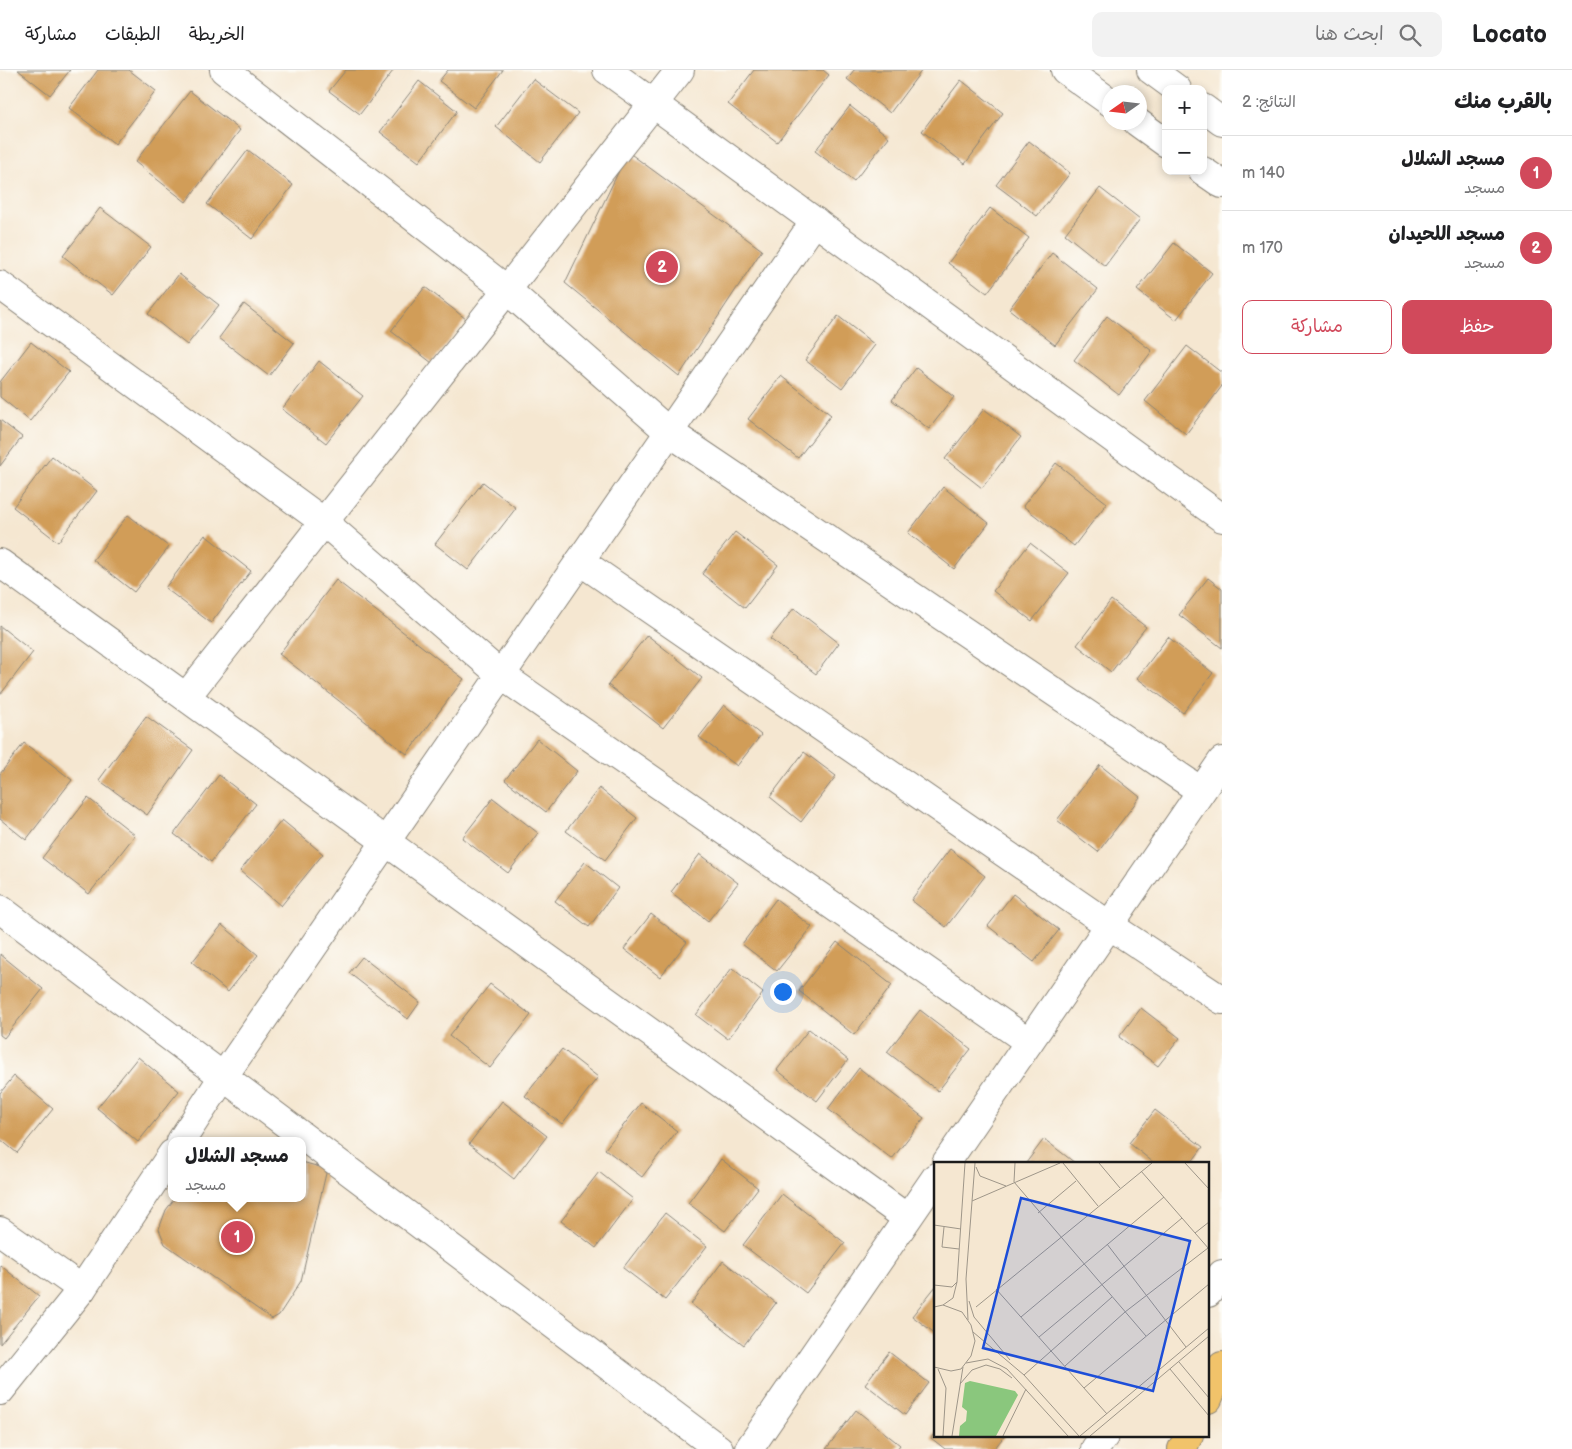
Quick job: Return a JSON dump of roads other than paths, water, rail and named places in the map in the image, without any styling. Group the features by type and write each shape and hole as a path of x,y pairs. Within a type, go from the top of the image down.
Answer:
{"main road":[{"path":"1210,1394 1222,1366"},
{"path":"1182,1449 1188,1436"}],"street":[{"path":"224,70 506,289 669,432 1201,791"},
{"path":"607,70 1222,518"},
{"path":"186,697 680,70"},
{"path":"1065,70 1102,96"},
{"path":"1151,70 1172,85"},
{"path":"1207,111 1222,122"},
{"path":"1147,129 1162,140"},
{"path":"1207,174 1222,184"},
{"path":"184,1137 223,1077 815,221"},
{"path":"0,285 324,522 501,676 1029,1042"},
{"path":"580,561 1109,925 1222,1000"},
{"path":"0,563 907,1218"},
{"path":"947,1162 1222,761"},
{"path":"0,909 303,1137"},
{"path":"306,1139 719,1449"},
{"path":"0,1391 82,1289 168,1160"},
{"path":"749,1449 934,1180"},
{"path":"0,1230 82,1289"},
{"path":"1210,1290 1222,1274"},
{"path":"1095,1449 1105,1436"}],"place":[{"name":"مسجد اللحيدان","path":"662,267"},
{"name":"مسجد الشلال","path":"237,1237"}]}
